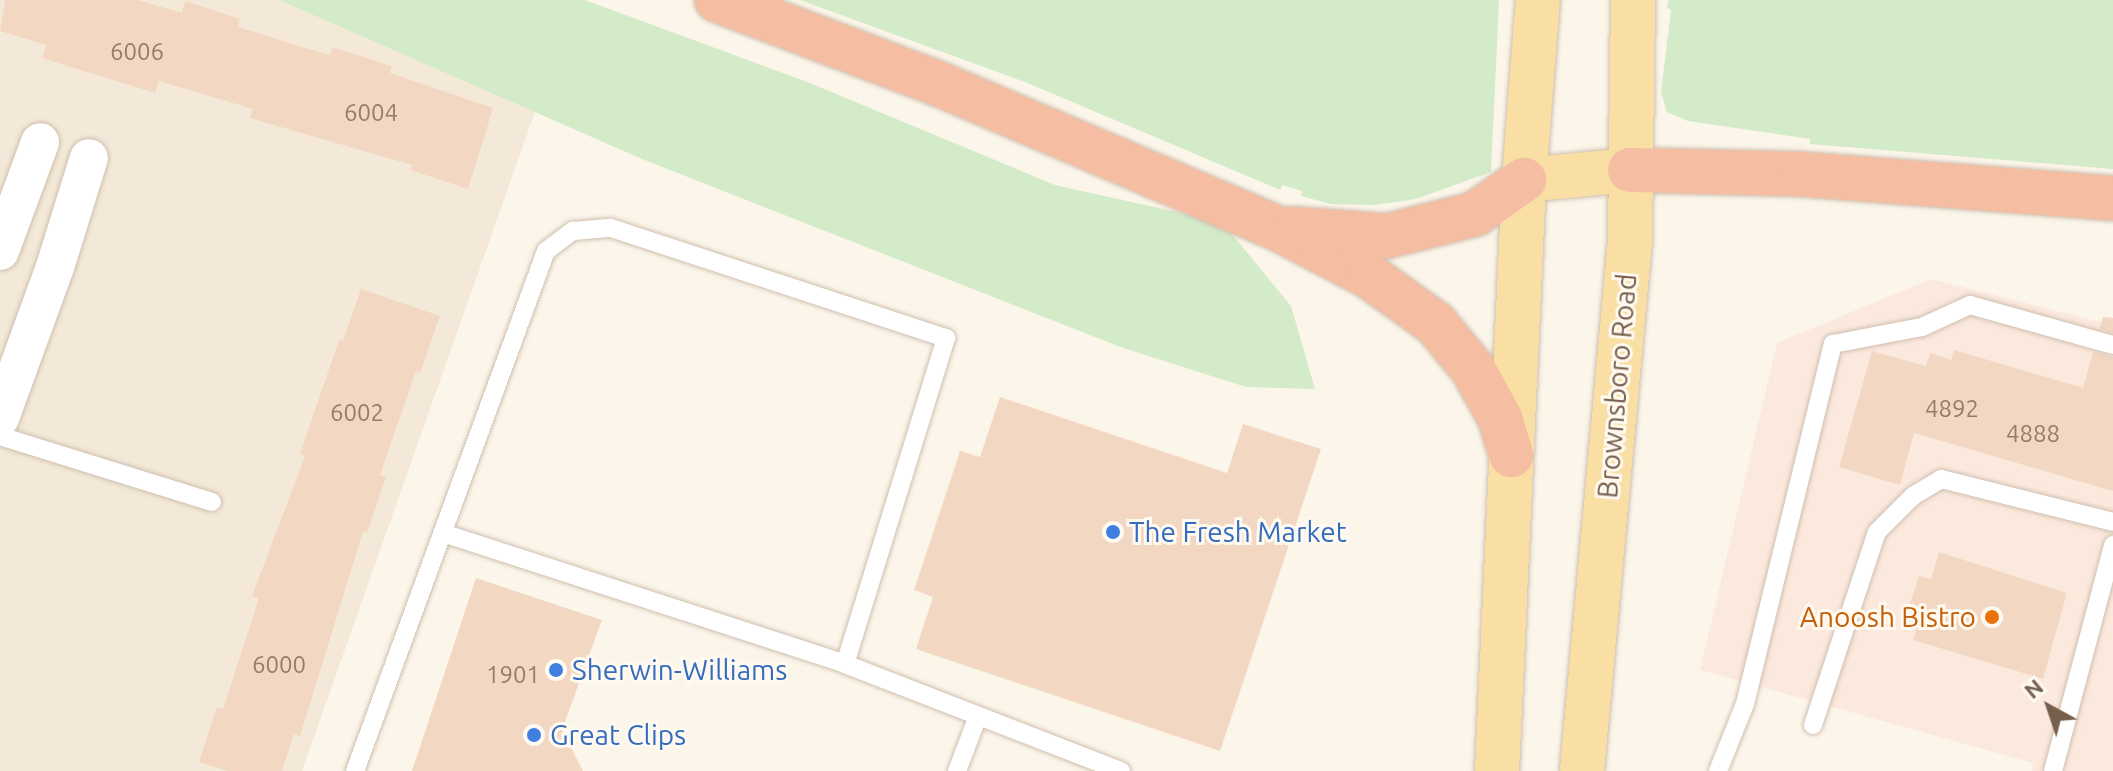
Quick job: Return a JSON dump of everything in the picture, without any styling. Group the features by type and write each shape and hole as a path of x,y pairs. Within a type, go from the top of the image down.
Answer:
{"highway":[{"path":"717,0 939,84 1279,229 1369,276 1435,323 1473,369 1500,418 1511,455"},
{"path":"1630,170 1798,174 2113,198"},
{"path":"1279,229 1387,236 1475,214 1524,180"}],"main road":[{"path":"1497,771 1524,180 1538,0"},
{"name":"Brownsboro Road","path":"1582,771 1630,241 1633,9"},
{"path":"1524,180 1630,170"}],"street":[{"path":"0,251 40,142"},
{"path":"0,418 55,267 89,158"}],"lane":[{"path":"355,771 546,251 573,231 611,228 946,338 845,664"},
{"path":"1718,771 1745,704 1833,344 1922,327 1970,305 2113,345"},
{"path":"0,436 212,502"},
{"path":"1813,725 1877,532 1913,496 1941,479 2113,522"},
{"path":"443,533 845,664 1121,771"},
{"path":"2053,771 2113,545"},
{"path":"957,771 978,716"}],"shaded area":[{"path":"0,0 279,0 535,112 302,771 0,771"},
{"path":"1931,279 2113,325 2113,771 2032,771 2033,763 1700,670 1777,343"}],"green space":[{"path":"279,0 585,0 810,83 1055,185 1222,222 1291,306 1315,389 1246,387 1123,348 642,159"},
{"path":"800,0 1499,0 1491,172 1416,199 1375,205 1331,204 1301,196 1302,191 1282,185 1280,190 1025,82"},
{"path":"1668,0 2113,0 2113,169 1810,144 1810,139 1688,121 1667,112 1661,93 1671,10 1667,8"}],"building":[{"path":"5,0 138,0 182,13 185,1 240,19 238,27 330,55 332,47 392,66 390,73 493,108 468,189 410,170 412,165 250,118 253,109 159,81 155,93 42,58 46,45 0,31"},
{"path":"361,289 440,316 420,373 416,371 380,475 386,477 367,533 363,532 300,736 294,734 282,771 228,771 199,762 217,707 223,709 259,598 252,596 305,456 300,454 339,340 343,341"},
{"path":"2103,317 2113,318 2113,333 2099,329"},
{"path":"1954,350 2083,388 2093,352 2113,357 2113,491 1914,433 1900,485 1839,467 1872,351 1926,366 1930,353 1951,360"},
{"name":"The Fresh Market","path":"1000,397 1227,473 1243,424 1321,449 1220,751 916,649 933,597 914,590 960,451 980,457"},
{"path":"1939,552 2067,593 2043,679 1913,640 1922,612 1909,607 1919,576 1931,579"},
{"path":"476,578 602,620 562,730 583,771 412,771"}],"place":[{"name":"The Fresh Market","path":"1113,532"},
{"name":"Anoosh Bistro","path":"1992,617"},
{"name":"Sherwin-Williams","path":"556,670"},
{"name":"Great Clips","path":"534,735"}]}
